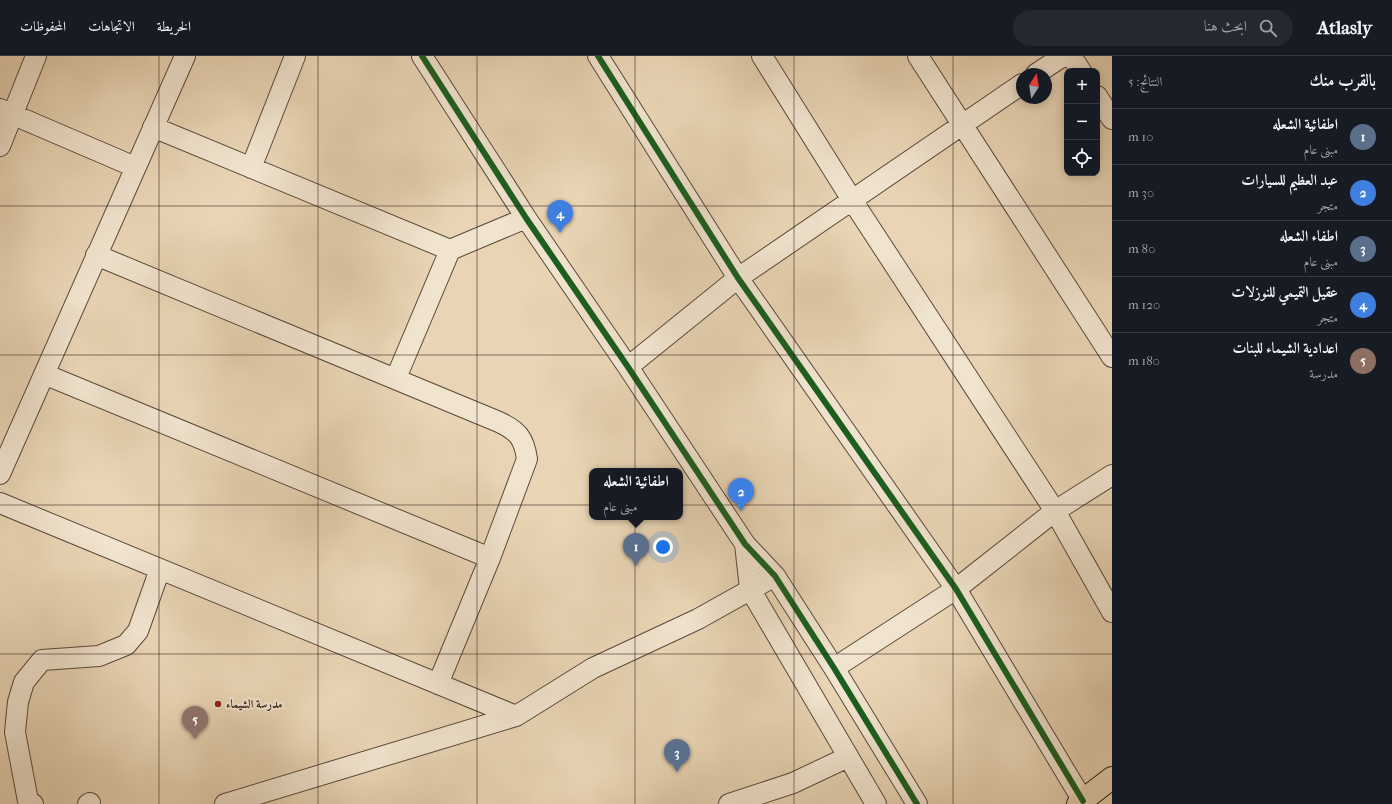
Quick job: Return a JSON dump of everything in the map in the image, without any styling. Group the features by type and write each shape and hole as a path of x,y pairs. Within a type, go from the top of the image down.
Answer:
{"main road":[{"path":"1081,802 1112,778"}],"street":[{"path":"0,146 7,112 36,56"},
{"path":"0,474 185,56"},
{"path":"251,168 295,56"},
{"path":"422,56 526,218 628,367 745,544 775,576 834,668 917,804"},
{"path":"598,56 738,278 956,589 1081,802"},
{"path":"762,56 852,200 1056,511 1112,612"},
{"path":"918,56 1112,357"},
{"path":"1045,68 1063,56"},
{"path":"1071,56 1079,68"},
{"path":"628,367 738,278 1016,88"},
{"path":"1100,101 1112,119"},
{"path":"7,112 135,167"},
{"path":"153,127 450,250"},
{"path":"396,378 450,250 526,218"},
{"path":"96,255 500,422 511,428 520,436 525,448 527,459 490,558 438,684"},
{"path":"44,374 490,558"},
{"path":"834,668 956,589 1056,511 1112,474"},
{"path":"0,502 516,716"},
{"path":"745,544 750,589 876,804"},
{"path":"33,804 28,801 8,731 24,682 42,660 99,656 126,645 138,631 160,569"},
{"path":"234,802 516,716 593,668 698,619 775,576"},
{"path":"730,804 793,783 848,757"}],"cycle path":[{"path":"422,56 526,218 628,367 745,544 775,576 834,668 917,804"},
{"path":"598,56 738,278 956,589 1083,801"}],"place":[{"name":"عقيل التميمي للنوزلات","path":"560,233"},
{"name":"عبد العظيم للسيارات","path":"741,511"},
{"name":"اطفائية الشعله","path":"636,566"},
{"name":"مدرسة الشيماء","path":"218,704"},
{"name":"اعدادية الشيماء للبنات","path":"195,739"},
{"name":"اطفاء الشعله","path":"677,772"}]}
